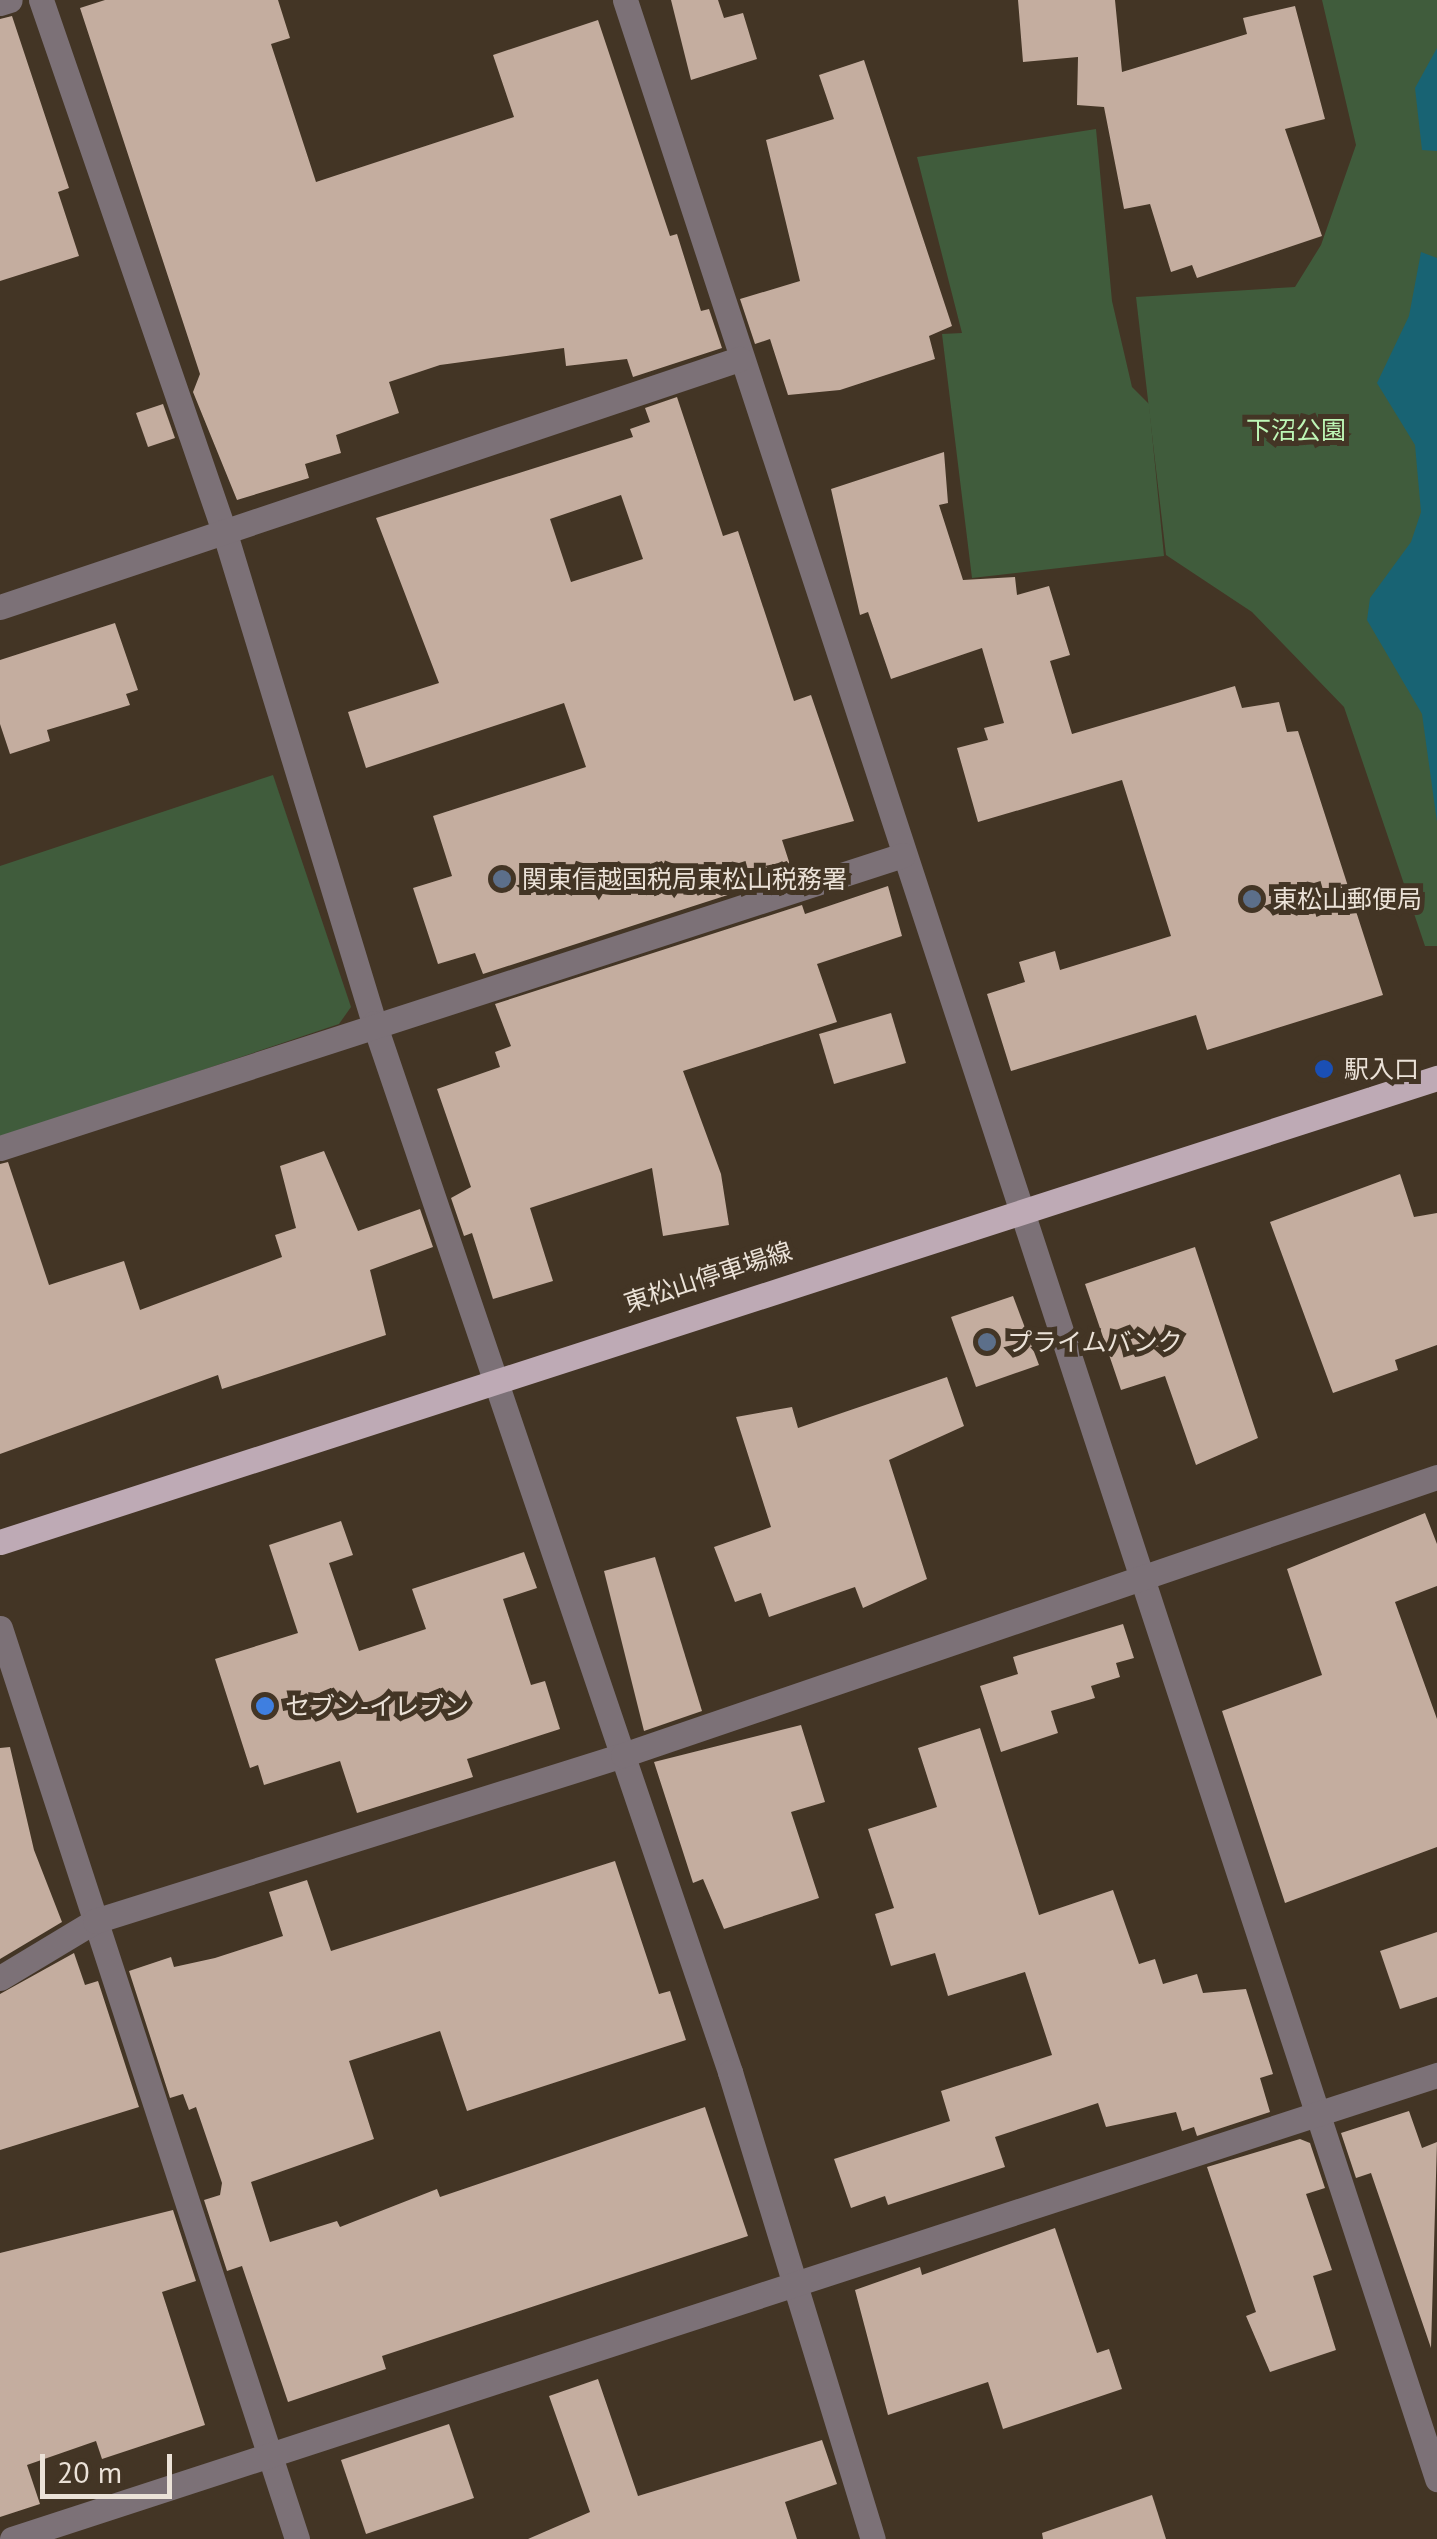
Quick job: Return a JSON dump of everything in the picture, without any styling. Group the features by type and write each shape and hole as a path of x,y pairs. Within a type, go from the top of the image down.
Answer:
{"main road":[{"name":"東松山停車場線","path":"0,1542 1020,1207 1437,1078"}],"street":[{"path":"0,3 10,0"},
{"path":"41,0 226,537 374,1024 500,1379 874,2539"},
{"path":"625,0 739,360 1437,2479"},
{"path":"0,608 226,537 739,360"},
{"path":"0,1148 903,855"},
{"path":"0,1978 95,1920 624,1755 1437,1476"},
{"path":"0,1628 298,2539"},
{"path":"12,2539 272,2458 790,2282 1437,2075"}],"green space":[{"name":"下沼公園","path":"1322,0 1437,0 1437,946 1425,946 1344,707 1252,612 1166,555 1136,297 1295,287 1321,245 1356,145"},
{"path":"1096,129 1112,301 1132,387 1149,404 1164,556 972,578 942,334 962,333 917,157"},
{"path":"273,775 351,1007 339,1024 0,1138 0,866"}],"water":[{"path":"1437,48 1437,151 1422,150 1415,88"},
{"path":"1421,252 1437,258 1437,822 1422,714 1367,620 1370,598 1411,542 1421,512 1415,445 1377,383 1409,316"}],"building":[{"path":"105,0 278,0 290,38 271,44 316,182 514,117 493,55 598,20 670,236 677,234 701,311 709,309 722,348 633,377 627,359 566,366 564,348 440,365 389,382 399,413 336,435 341,453 305,464 309,478 237,500 193,392 200,374 80,8"},
{"path":"671,0 718,0 724,18 743,13 757,59 691,80"},
{"path":"1018,0 1115,0 1122,72 1247,34 1243,18 1295,6 1325,119 1285,129 1322,236 1197,278 1192,265 1171,272 1150,204 1124,209 1104,107 1077,105 1078,57 1023,62"},
{"path":"12,16 69,188 58,192 79,256 0,281 0,19"},
{"path":"864,60 952,326 929,336 935,359 840,390 788,395 770,339 755,344 740,299 800,281 766,140 834,119 819,75"},
{"path":"677,397 723,536 738,531 794,701 811,695 854,821 782,840 793,874 483,974 475,953 438,964 413,888 452,876 433,816 586,767 564,703 366,768 348,712 439,683 376,518 633,437 630,429 650,422 645,408","holes":["621,495 643,559 571,582 550,519"]},
{"path":"163,404 175,438 148,447 136,413"},
{"path":"944,452 948,503 939,505 963,580 1015,577 1017,595 1049,586 1070,655 1050,661 1072,734 1235,686 1242,708 1279,702 1287,732 1298,731 1383,995 1207,1050 1196,1015 1011,1071 987,994 1025,982 1019,962 1055,951 1060,970 1171,936 1122,780 978,822 957,748 988,740 984,728 1004,723 982,648 891,679 868,612 860,615 831,489"},
{"path":"115,623 138,690 126,694 130,705 47,730 50,741 10,754 0,724 0,660"},
{"path":"888,886 902,936 817,964 837,1022 683,1071 721,1174 729,1225 663,1236 652,1168 530,1208 553,1281 493,1299 472,1233 464,1236 451,1198 471,1187 437,1089 500,1067 495,1052 511,1046 495,1004 802,905 805,914"},
{"path":"891,1013 906,1063 834,1084 819,1034"},
{"path":"324,1151 358,1231 420,1209 433,1247 370,1270 386,1335 222,1389 218,1375 0,1454 0,1164 8,1162 49,1285 124,1261 140,1310 282,1257 275,1235 296,1228 280,1166"},
{"path":"1400,1174 1414,1217 1437,1213 1437,1345 1395,1360 1398,1370 1333,1393 1270,1222"},
{"path":"1195,1247 1258,1438 1196,1465 1165,1376 1121,1390 1085,1284"},
{"path":"1013,1296 1039,1365 976,1387 951,1317"},
{"path":"947,1377 964,1426 889,1460 927,1579 863,1608 855,1587 769,1617 761,1593 735,1602 714,1547 771,1527 736,1417 792,1407 798,1428"},
{"path":"1425,1513 1437,1544 1437,1586 1395,1602 1437,1719 1437,1847 1285,1903 1222,1711 1322,1675 1287,1569"},
{"path":"341,1521 353,1555 329,1563 359,1651 426,1629 412,1589 524,1552 537,1588 503,1599 531,1685 545,1681 560,1729 467,1759 473,1777 357,1813 340,1761 264,1785 258,1765 250,1768 215,1659 298,1633 269,1545"},
{"path":"655,1557 702,1711 644,1731 604,1571"},
{"path":"1123,1624 1134,1658 1116,1663 1120,1677 1091,1686 1095,1698 1051,1711 1058,1733 1001,1752 980,1686 1018,1674 1013,1657"},
{"path":"801,1725 825,1802 791,1812 819,1898 724,1929 703,1879 693,1883 654,1762"},
{"path":"980,1728 1039,1915 1113,1890 1139,1964 1155,1959 1163,1984 1197,1974 1203,1993 1246,1989 1273,2074 1260,2078 1270,2112 1197,2136 1194,2127 1182,2131 1176,2112 1106,2127 1098,2103 995,2137 1005,2167 888,2205 885,2196 851,2208 834,2159 950,2121 941,2091 1052,2055 1025,1972 948,1996 935,1953 891,1966 875,1914 894,1908 868,1829 937,1807 918,1748"},
{"path":"10,1747 34,1850 62,1922 0,1959 0,1748"},
{"path":"615,1861 659,1994 670,1991 686,2040 467,2111 440,2031 349,2061 374,2139 251,2182 270,2242 337,2221 340,2227 437,2189 440,2197 705,2107 748,2236 382,2356 386,2369 288,2402 242,2266 227,2271 204,2200 220,2195 222,2183 196,2107 189,2110 183,2094 170,2098 129,1971 171,1957 174,1967 215,1958 283,1936 269,1892 307,1880 331,1951"},
{"path":"1437,1932 1437,1997 1400,2009 1380,1951"},
{"path":"74,1953 85,1985 98,1981 139,2107 0,2150 0,1994"},
{"path":"1409,2111 1422,2148 1437,2142 1431,2348 1371,2173 1356,2178 1341,2133"},
{"path":"1300,2139 1310,2143 1325,2188 1306,2194 1332,2270 1313,2276 1336,2350 1270,2372 1246,2316 1256,2312 1207,2167"},
{"path":"173,2210 196,2281 162,2292 205,2425 102,2459 96,2441 27,2465 40,2504 0,2517 0,2253"},
{"path":"1055,2228 1097,2353 1109,2349 1122,2389 1003,2429 988,2382 888,2415 855,2290 920,2267 922,2275"},
{"path":"598,2379 638,2496 822,2440 837,2484 785,2502 797,2539 528,2539 590,2512 549,2396"},
{"path":"449,2424 474,2498 366,2534 341,2460"},
{"path":"1152,2495 1166,2539 1043,2539 1042,2533"}],"place":[{"name":"関東信越国税局東松山税務署","path":"502,879"},
{"name":"東松山郵便局","path":"1252,899"},
{"name":"駅入口","path":"1324,1069"},
{"name":"プライムバンク","path":"987,1342"},
{"name":"セブン-イレブン","path":"265,1706"}]}
